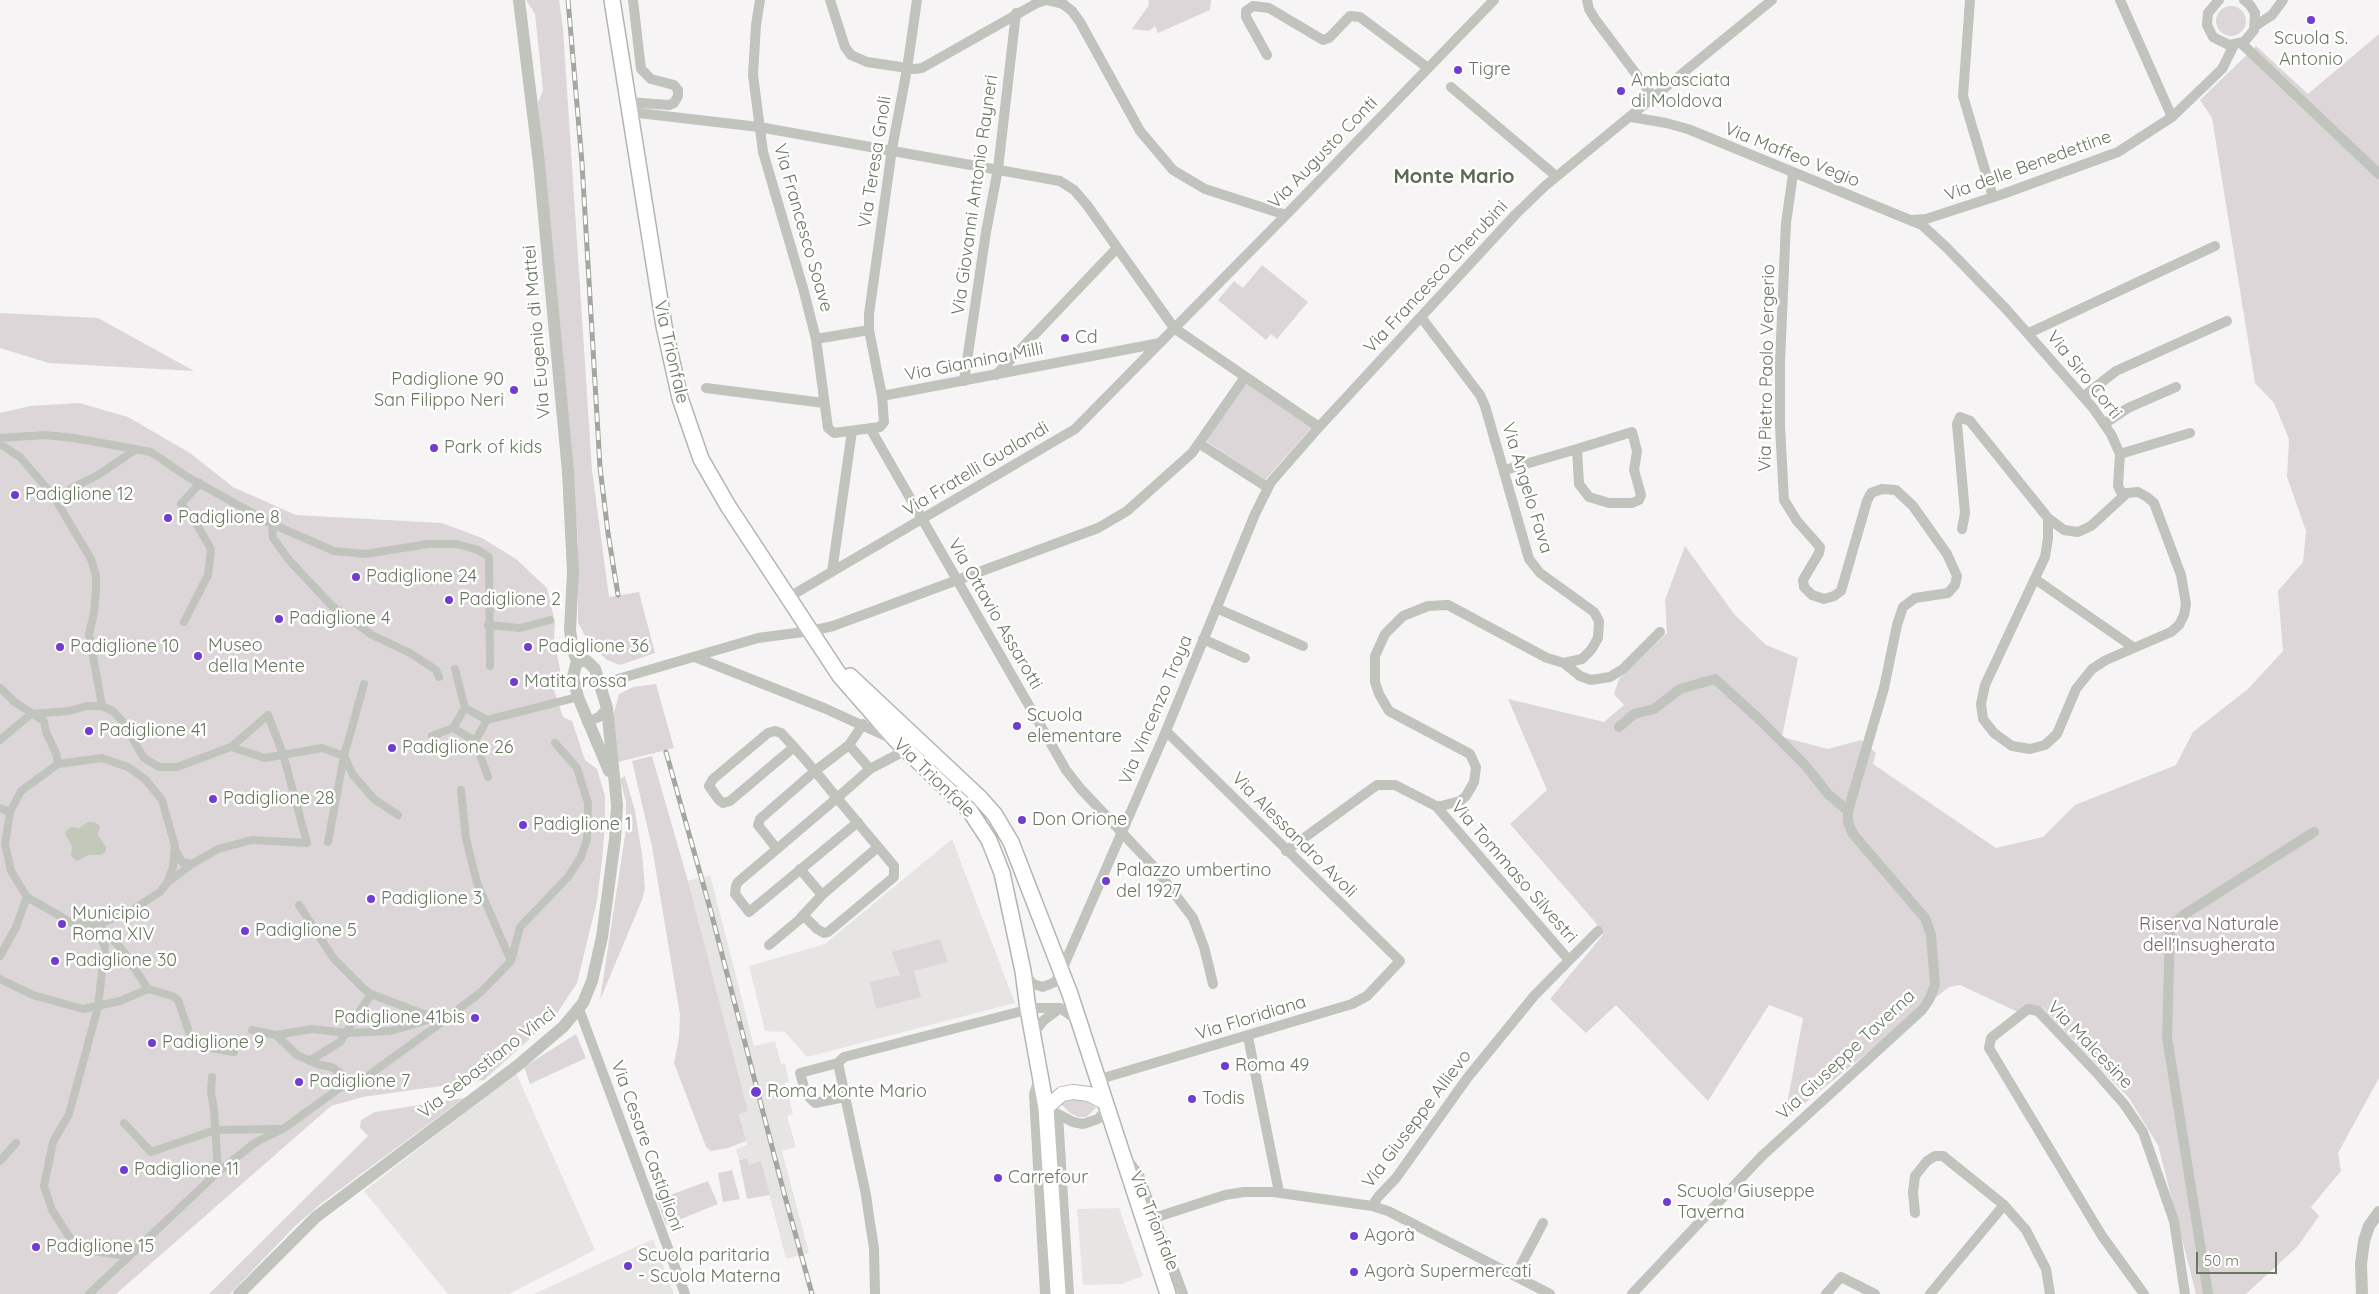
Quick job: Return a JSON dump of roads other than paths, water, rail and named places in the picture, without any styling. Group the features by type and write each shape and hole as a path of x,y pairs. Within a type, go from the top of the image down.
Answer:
{"main road":[{"name":"Via Trionfale","path":"612,0 665,334 690,431 706,469 850,689 901,745 970,810 989,840 1008,892 1028,1009 1041,1074 1052,1112 1058,1294"},
{"name":"Via Trionfale","path":"834,666 859,684 992,810 1021,865 1080,1024 1168,1294"},
{"path":"1052,1112 1055,1098 1068,1092 1086,1093 1106,1106"}],"street":[{"name":"Via Eugenio di Mattei","path":"519,0 539,163 568,472 573,572 570,636 577,661"},
{"path":"629,107 668,105 674,103 678,96 678,90 674,85 651,80 642,69 633,0"},
{"name":"Via Francesco Soave","path":"760,0 756,17 753,65 759,127 765,161 816,338 824,403 830,432 852,431"},
{"path":"830,0 845,47 851,55 867,62 907,69 922,68 1016,13 1044,0 1065,5 1080,22 1140,131 1174,170 1205,189 1286,215"},
{"name":"Via Teresa Gnoli","path":"870,428 880,427 884,422 882,396 869,330 869,306 892,149 907,69 917,0"},
{"name":"Via Augusto Conti","path":"1160,343 1494,0"},
{"path":"1587,0 1589,9 1595,19 1654,98"},
{"name":"Via Francesco Cherubini","path":"1267,487 1318,427 1556,176 1631,118 1772,0"},
{"path":"1970,0 1963,80 1964,101 1993,197"},
{"path":"2120,0 2172,117"},
{"path":"2219,0 2208,13 2208,29 2218,41 2238,44 2379,174"},
{"path":"2256,26 2272,15 2283,0"},
{"path":"2248,2 2255,13 2256,26"},
{"path":"1266,55 1246,17 1246,11 1253,6 1269,8 1322,40 1329,38 1350,16 1360,17 1428,68"},
{"name":"Via Giovanni Antonio Rayneri","path":"964,381 986,232 998,169 1016,13"},
{"name":"Via delle Benedettine","path":"1910,220 1926,219 2106,158 2172,117 2222,69 2238,44 2250,37 2256,26"},
{"path":"1450,87 1556,176"},
{"path":"629,107 892,149 1056,179 1067,184 1087,205 1174,328 1318,427"},
{"name":"Via Maffeo Vegio","path":"1631,118 1680,127 1910,220"},
{"name":"Via Pietro Paolo Vergerio","path":"1793,174 1786,223 1780,362 1782,492 1784,500 1793,514 1820,547 1818,556 1802,582 1806,591 1818,598 1829,598 1841,591 1867,501 1871,494 1882,489 1896,490 1908,500 1947,554 1956,570 1956,582 1951,590 1940,595 1915,598 1907,602 1903,607 1897,625 1884,688 1864,753"},
{"name":"Via Siro Corti","path":"1910,220 1922,225 1946,246 2029,333 2084,396 2104,424 2120,454"},
{"path":"2029,333 2215,246"},
{"path":"996,375 1116,248"},
{"name":"Via Angelo Fava","path":"1421,318 1480,396 1505,470 1521,535 1531,563 1540,573 1588,606 1599,621 1598,638 1592,650 1576,662 1564,663"},
{"path":"2084,396 2113,373 2227,321"},
{"path":"816,338 869,330"},
{"name":"Via Fratelli Gualandi","path":"789,597 1075,428 1160,343"},
{"name":"Via Giannina Milli","path":"882,396 1160,343"},
{"path":"600,684 770,635 811,631 840,623 1098,528 1114,520 1145,496 1200,444 1245,377"},
{"path":"2104,424 2128,408 2176,387"},
{"path":"706,388 824,403"},
{"path":"1962,529 1965,513 1956,424 1960,417 1974,426 2048,518 2069,532 2083,530 2098,522 2124,496 2132,491 2138,492 2154,503 2181,575 2186,604 2184,615 2171,632 2101,662 2086,674 2074,692 2061,727 2047,743 2030,749 2018,748 2004,742 1984,722 1981,713 1982,699 1985,685 2046,553 2048,518"},
{"path":"832,572 852,431 870,428"},
{"name":"Via Ottavio Assarotti","path":"870,428 1066,770 1080,788 1162,876 1194,918 1202,938 1213,984"},
{"path":"1505,470 1632,432 1637,451 1634,470 1641,495 1639,500 1632,503 1609,503 1589,497 1580,484 1577,449"},
{"path":"2124,496 2118,486 2120,454 2190,432"},
{"path":"0,438 45,435 74,438 151,452 200,483 272,524 334,551 365,554 428,544 457,544 478,550 489,557 488,626 490,666"},
{"path":"0,444 20,457 54,497 91,559 96,576 94,613 89,634 102,706"},
{"path":"1200,444 1267,487"},
{"path":"54,497 98,475 135,450"},
{"path":"184,622 208,575 211,549 197,525 181,504 200,483"},
{"name":"Via Vincenzo Troya","path":"1061,972 1166,731 1267,487"},
{"path":"272,524 272,538 289,560 332,605 372,635 410,653 436,670 439,677"},
{"path":"2035,579 2133,647"},
{"path":"1286,851 1377,784 1395,785 1436,806 1454,804 1466,796 1474,782 1476,767 1472,757 1461,748 1389,711 1376,688 1374,663 1382,639 1393,624 1416,609 1438,604 1448,605 1547,658 1564,663 1580,676 1591,680 1610,677 1622,669 1660,632"},
{"path":"1216,608 1303,646"},
{"path":"488,626 520,628 550,620"},
{"path":"1203,639 1245,658"},
{"path":"726,667 724,658 728,646"},
{"path":"695,657 726,667 863,724 901,745 742,878 736,886 736,894 749,912 858,822"},
{"name":"Via Sebastiano Vinci","path":"239,1294 316,1217 517,1066 556,1033 579,1010 592,981 609,894 617,814 607,708 595,669 584,660 577,661 572,677 578,697 614,783"},
{"path":"432,736 453,728 465,708 455,669"},
{"path":"1619,726 1634,714 1654,709 1680,689 1715,679 1792,752 1828,794 1848,811"},
{"path":"328,842 344,756 364,684"},
{"path":"0,688 31,714 44,721 46,732 56,753 58,764"},
{"path":"465,708 487,720 578,697"},
{"path":"0,740 31,714 69,711 87,706 102,706 113,711 122,721 144,758 159,767 177,767 231,747 268,715 283,754 307,843 252,840 218,849 192,864 167,883"},
{"path":"587,722 599,717 607,708"},
{"path":"475,741 487,720"},
{"path":"777,849 758,825 760,820 815,771 849,745 863,724"},
{"path":"453,728 475,741 488,777"},
{"path":"794,747 730,801 723,802 719,800 709,788 709,783 713,779 768,733 775,731 781,733 794,747 815,771 894,866 894,877 828,932 824,933 817,929 804,915"},
{"name":"Via Alessandro Avoli","path":"1166,731 1400,961"},
{"path":"90,1294 218,1172 256,1142 283,1128 340,1087 355,1085 438,1026 481,992 511,961 520,927 568,877 581,857 586,840 588,803 586,794 577,768 555,743"},
{"path":"849,745 870,769"},
{"path":"231,747 265,758 322,748 344,756 353,775 374,799 398,815"},
{"name":"Via Giuseppe Taverna","path":"1632,1294 1762,1156 1919,1013 1930,1000 1936,976 1931,935 1927,924 1921,913 1852,834 1848,826 1848,811 1864,753"},
{"path":"175,846 174,867 167,883 160,892 129,912 99,924 91,924 72,923 27,897 11,871 5,844 10,812 21,791 58,764 102,758 128,767 145,779 162,800 175,846 178,858 182,862 192,864"},
{"path":"145,779 159,767"},
{"path":"461,790 466,839 477,883 511,961"},
{"name":"Via Tommaso Silvestri","path":"1436,806 1568,959"},
{"path":"0,808 10,812"},
{"path":"2208,1294 2167,1037 2170,932 2174,923 2184,914 2314,832"},
{"path":"769,945 804,915 822,895 878,847"},
{"path":"800,869 822,895"},
{"path":"0,956 16,927 27,897"},
{"path":"299,905 334,960 371,994 434,1018 438,1026"},
{"path":"91,924 105,946 98,1007 69,1114 53,1142 44,1186 52,1210 70,1238 92,1251 120,1255 134,1252"},
{"path":"99,924 124,952 148,989"},
{"name":"Via Giuseppe Allievo","path":"1154,1218 1225,1195 1260,1191 1279,1192 1372,1206 1402,1170 1453,1096 1534,996 1568,959 1598,931"},
{"name":"Via Floridiana","path":"1097,1080 1248,1037 1361,1000 1400,961"},
{"path":"1023,971 1033,984 1043,987 1055,982 1061,972"},
{"path":"0,979 33,995 83,1009 120,1001 148,989 172,996 178,1000 190,1035 199,1046 234,1052"},
{"path":"309,1061 340,1042 371,994"},
{"path":"1033,1034 1042,1021 1060,1008"},
{"path":"845,1097 815,1103 806,1094 800,1073 838,1063 844,1057 1028,1009 1060,1008 1072,1015 1080,1024"},
{"name":"Via Malcesine","path":"2144,1294 2102,1236 1988,1046 1991,1038 2028,1009 2038,1011 2095,1071 2124,1104 2143,1132 2174,1221 2186,1294"},
{"name":"Via Cesare Castiglioni","path":"579,1010 685,1294"},
{"path":"252,1030 276,1035 312,1029 346,1032 391,1031 434,1018"},
{"path":"276,1035 297,1056 332,1067 341,1074 340,1087"},
{"path":"1248,1037 1279,1192"},
{"path":"838,1063 870,1223 874,1248 875,1294"},
{"path":"1041,1074 1034,1094 1045,1294"},
{"path":"212,1077 211,1092 218,1172"},
{"path":"1069,1294 1052,1112 1083,1124 1098,1119 1106,1106"},
{"path":"124,1123 152,1152 215,1130 283,1128"},
{"path":"0,1161 16,1143"},
{"name":"Via Trionfale","path":"1121,1151 1139,1175 1182,1294"},
{"path":"1915,1213 1912,1192 1915,1176 1927,1161 1935,1156 1943,1156 2004,1204 2026,1230 2046,1268 2050,1294"},
{"path":"1930,1294 2004,1204"},
{"path":"1372,1206 1388,1211 1550,1294"},
{"path":"2362,1294 2361,1264 2364,1241 2369,1226 2379,1212"},
{"path":"1515,1276 1543,1223"},
{"path":"1826,1294 1840,1277 1875,1294"}],"railway":[{"path":"568,0 582,163 600,467 618,595"},
{"path":"666,752 711,912 812,1294"}],"place":[{"name":"Scuola S. Antonio","path":"2311,20"},
{"name":"Tigre","path":"1458,70"},
{"name":"Ambasciata di Moldova","path":"1621,91"},
{"name":"Cd","path":"1065,338"},
{"name":"Padiglione 90 San Filippo Neri","path":"514,390"},
{"name":"Park of kids","path":"434,448"},
{"name":"Padiglione 12","path":"15,495"},
{"name":"Padiglione 8","path":"168,518"},
{"name":"Padiglione 24","path":"356,577"},
{"name":"Padiglione 2","path":"449,600"},
{"name":"Padiglione 4","path":"279,619"},
{"name":"Padiglione 10","path":"60,647"},
{"name":"Padiglione 36","path":"528,647"},
{"name":"Museo della Mente","path":"198,656"},
{"name":"Matita rossa","path":"514,682"},
{"name":"Scuola elementare","path":"1017,726"},
{"name":"Padiglione 41","path":"89,731"},
{"name":"Padiglione 26","path":"392,748"},
{"name":"Padiglione 28","path":"213,799"},
{"name":"Don Orione","path":"1022,820"},
{"name":"Padiglione 1","path":"523,825"},
{"name":"Palazzo umbertino del 1927","path":"1106,881"},
{"name":"Padiglione 3","path":"371,899"},
{"name":"Municipio Roma XIV","path":"62,924"},
{"name":"Padiglione 5","path":"245,931"},
{"name":"Padiglione 30","path":"55,961"},
{"name":"Padiglione 41bis","path":"475,1018"},
{"name":"Padiglione 9","path":"152,1043"},
{"name":"Roma 49","path":"1225,1066"},
{"name":"Padiglione 7","path":"299,1082"},
{"name":"Roma Monte Mario","path":"756,1092"},
{"name":"Todis","path":"1192,1099"},
{"name":"Padiglione 11","path":"124,1170"},
{"name":"Carrefour","path":"998,1178"},
{"name":"Scuola Giuseppe Taverna","path":"1667,1202"},
{"name":"Agorà","path":"1354,1236"},
{"name":"Padiglione 15","path":"36,1247"},
{"name":"Scuola paritaria - Scuola Materna","path":"628,1266"},
{"name":"Agorà Supermercati","path":"1354,1272"}],"district":[{"name":"Monte Mario","path":"1454,177"}],"park label":[{"name":"Riserva Naturale dell'Insugherata","path":"2209,935"}]}
